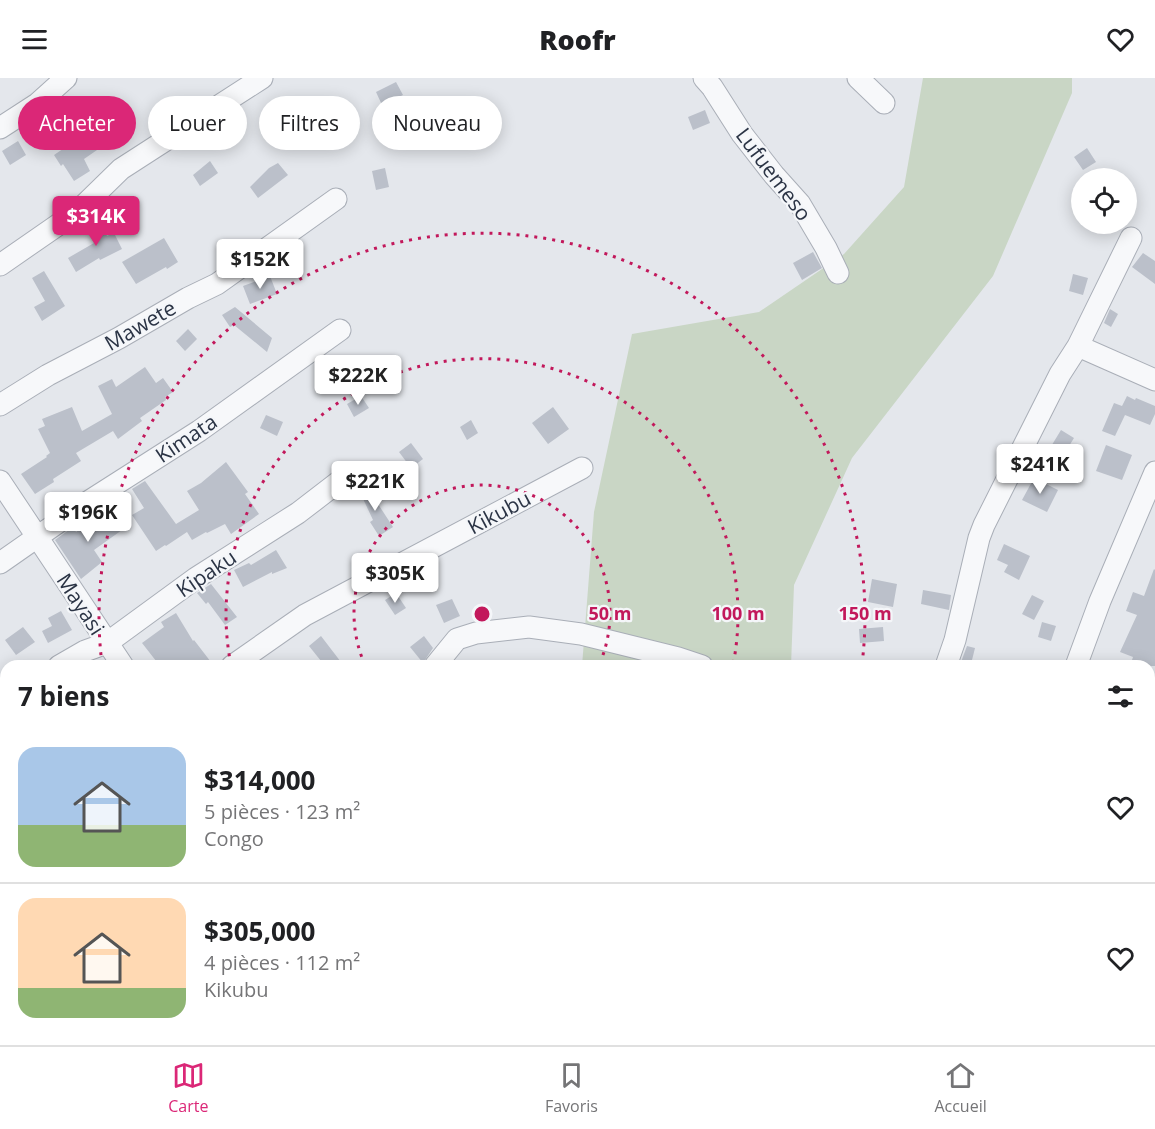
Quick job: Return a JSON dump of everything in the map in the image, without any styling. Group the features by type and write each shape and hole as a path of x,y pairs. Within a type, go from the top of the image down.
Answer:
{"street":[{"path":"0,128 37,104 66,78"},
{"path":"0,265 78,211 121,169 262,78"},
{"name":"Lufuemeso","path":"704,78 774,175 800,204 838,273"},
{"path":"858,78 884,103"},
{"name":"Mawete","path":"0,405 48,375 217,284 336,199"},
{"path":"948,660 979,538 1060,374 1078,346 1131,238"},
{"name":"Kimata","path":"0,563 83,505 199,430 340,330"},
{"path":"1078,346 1155,380"},
{"name":"Kikubu","path":"240,660 305,615 582,468"},
{"path":"1078,660 1100,601 1155,472"},
{"name":"Kipaku","path":"69,660 107,643 196,578 298,513 350,473"},
{"name":"Mayasi","path":"0,481 119,660"},
{"path":"440,660 457,639 476,633 529,627 581,634 684,660"}],"green space":[{"path":"923,78 1072,78 1072,93 993,276 852,458 794,585 791,660 582,660 594,512 632,334 759,312 844,254 904,187"}],"building":[{"path":"396,82 403,95 378,96 376,92"},
{"path":"705,110 710,123 693,130 688,117"},
{"path":"18,141 18,150 23,150 26,155 10,165 2,151"},
{"path":"1087,148 1096,162 1082,168 1074,157"},
{"path":"61,150 97,150 84,159 90,171 74,181 54,155"},
{"path":"210,161 218,173 200,186 193,175"},
{"path":"278,163 288,175 258,198 250,187 269,168"},
{"path":"385,168 389,187 376,190 372,171"},
{"path":"100,219 107,236 114,233 122,249 100,260 99,258 76,272 68,258 94,243 85,227"},
{"path":"164,238 178,262 136,284 122,262"},
{"path":"813,252 822,268 802,280 793,263"},
{"path":"1143,253 1155,261 1155,284 1132,267"},
{"path":"44,271 65,306 42,321 34,307 45,301 32,278"},
{"path":"1073,274 1088,278 1083,295 1069,291"},
{"path":"270,276 277,294 250,304 243,286"},
{"path":"235,307 272,338 267,352 234,325 230,327 222,315"},
{"path":"1110,309 1118,314 1111,327 1104,323"},
{"path":"188,329 197,339 185,351 176,341"},
{"path":"145,367 156,383 163,378 173,392 165,397 166,400 140,418 142,421 118,439 113,431 76,453 81,461 35,494 21,474 50,453 38,429 45,426 42,419 72,407 82,431 112,414 98,386 112,379 116,387"},
{"path":"361,396 369,408 354,417 347,404"},
{"path":"1127,396 1155,406 1155,414 1150,425 1125,415 1115,436 1102,431 1114,403 1122,406"},
{"path":"553,407 569,429 548,444 532,423"},
{"path":"266,415 283,422 277,436 260,428"},
{"path":"471,420 478,433 467,440 460,427"},
{"path":"1061,430 1074,438 1061,459 1047,453"},
{"path":"411,443 423,459 411,468 399,452"},
{"path":"1106,445 1132,455 1122,480 1096,471"},
{"path":"226,462 248,492 245,494 259,514 231,534 225,524 192,540 187,532 156,551 132,515 144,508 132,489 145,481 176,524 199,510 187,491 201,483"},
{"path":"1034,478 1058,490 1047,512 1022,500"},
{"path":"365,484 393,527 379,536 370,522 373,520 358,488"},
{"path":"107,509 122,530 94,550 102,562 81,579 55,540 73,527 76,532"},
{"path":"1004,544 1030,556 1019,580 1004,572 1008,565 997,560"},
{"path":"276,550 287,568 272,574 272,572 243,587 234,570 249,563 251,565"},
{"path":"1154,569 1155,660 1132,660 1133,657 1120,652 1137,615 1126,611 1133,592 1144,596"},
{"path":"872,579 897,584 893,607 868,602"},
{"path":"211,584 237,617 225,625 208,602 206,604 197,593"},
{"path":"923,590 951,595 949,610 921,604"},
{"path":"396,593 406,608 395,615 385,600"},
{"path":"1032,595 1044,601 1034,620 1022,614"},
{"path":"452,599 460,616 444,623 436,605"},
{"path":"61,611 72,630 48,643 42,631 52,626 48,618"},
{"path":"176,613 193,641 209,660 155,660 142,643 164,627 161,622"},
{"path":"1042,622 1056,626 1051,641 1038,637"},
{"path":"23,627 35,642 16,655 5,640"},
{"path":"883,627 884,641 860,643 859,629"},
{"path":"321,636 339,660 320,660 309,646"},
{"path":"424,636 433,648 425,660 421,660 410,647"},
{"path":"967,646 975,648 972,660 962,660"}]}
